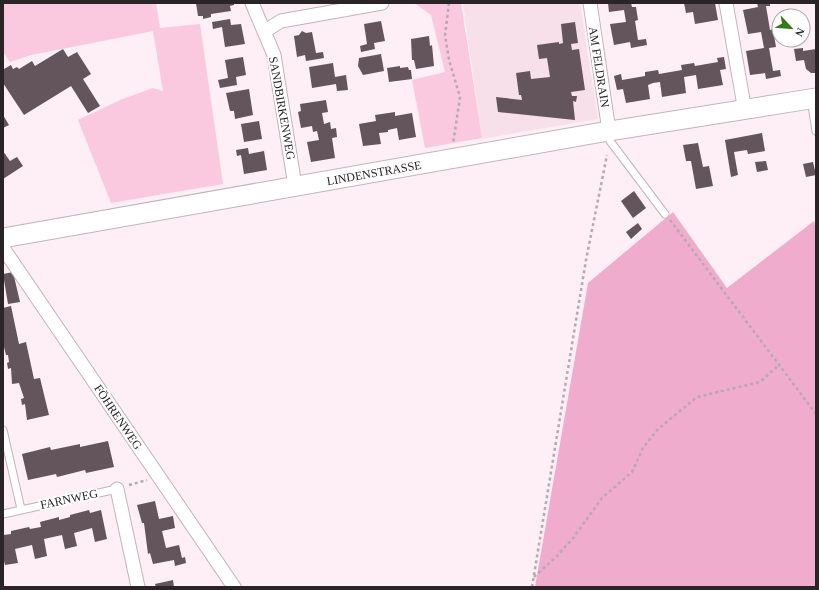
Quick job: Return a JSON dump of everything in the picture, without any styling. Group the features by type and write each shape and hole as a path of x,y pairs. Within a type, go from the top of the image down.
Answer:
{"street":[{"name":"SANDBIRKENWEG","path":"252,3 253,9 265,31 274,55 295,186"},
{"path":"265,31 281,21 382,3"},
{"name":"AM FELDRAIN","path":"590,3 610,136"},
{"path":"726,3 745,111"},
{"name":"LINDENSTRASSE","path":"3,238 295,186 610,136 814,99"},
{"name":"FÖHRENWEG","path":"3,248 234,587"},
{"path":"117,489 138,587"}],"lane":[{"path":"814,99 816,131"},
{"path":"610,136 665,214"},
{"path":"3,430 21,509"},
{"name":"FARNWEG","path":"3,514 117,489"}],"path":[{"path":"449,3 445,35 449,60 460,97 452,148"},
{"path":"532,587 585,267 610,136"},
{"path":"665,214 816,414"},
{"path":"534,577 557,556 574,537 602,498 632,472 643,448 658,429 697,397 760,382 779,365"},
{"path":"117,489 159,477"}],"shaded area":[{"path":"3,3 156,3 160,28 200,24 223,184 111,203 78,120 120,100 153,88 163,91 153,31 31,55 10,62 3,52"},
{"path":"414,3 461,3 482,138 425,148 412,80 445,72 431,15"},
{"path":"463,3 580,3 598,119 482,139"},
{"path":"673,212 727,288 814,221 816,230 816,587 535,587 588,283"}],"building":[{"path":"196,3 234,3 234,5 230,6 231,11 211,14 211,17 203,19 203,16 198,16"},
{"path":"608,3 631,3 632,7 636,7 638,20 635,21 638,40 646,39 647,45 631,48 630,42 614,45 610,24 626,22 624,10 609,12"},
{"path":"684,3 715,3 718,20 695,24 693,12 686,13"},
{"path":"757,3 770,3 770,6 766,6 771,30 771,48 769,48 773,71 780,70 781,76 766,79 765,73 750,75 746,51 764,48 761,32 748,34 743,10 758,7"},
{"path":"230,19 231,25 241,24 245,44 225,47 222,27 213,29 212,22"},
{"path":"381,21 385,41 374,43 375,49 361,52 360,46 367,44 364,24"},
{"path":"575,22 578,43 571,44 572,50 579,49 585,90 571,92 572,96 577,96 576,102 573,101 575,120 498,112 496,97 522,100 521,95 519,95 516,73 530,71 531,79 550,77 547,58 539,59 537,45 559,42 559,44 563,43 561,24"},
{"path":"302,31 306,33 312,32 316,53 323,52 324,58 306,61 305,55 297,57 294,36 299,35"},
{"path":"429,36 430,46 432,45 434,66 416,69 414,60 412,60 411,39"},
{"path":"803,48 803,51 816,49 816,73 811,73 806,69 804,60 796,61 794,49"},
{"path":"63,49 68,57 77,52 91,74 83,79 100,106 88,113 71,86 24,115 3,83 3,67 4,69 11,65 13,69 17,67 19,69 32,61 35,66"},
{"path":"381,54 384,71 363,75 358,66 359,58"},
{"path":"243,57 246,75 236,77 237,85 220,88 218,80 228,78 225,60"},
{"path":"724,57 726,69 720,70 723,85 698,89 696,75 684,77 686,93 662,97 660,82 653,83 648,85 650,99 626,103 623,89 617,90 614,76 621,74 622,80 645,76 645,72 658,70 659,74 682,70 681,65 694,63 695,66 718,62 717,58"},
{"path":"333,63 335,77 346,75 348,90 337,91 336,84 312,88 309,67"},
{"path":"400,66 400,68 408,67 409,70 411,70 412,79 389,82 387,68"},
{"path":"249,89 253,115 235,119 234,111 230,111 226,93"},
{"path":"326,100 328,112 322,113 324,124 330,122 331,129 336,128 337,137 332,138 335,158 311,162 307,142 319,140 317,131 313,132 312,126 301,128 298,112 301,111 300,104"},
{"path":"395,112 395,116 412,113 416,137 399,140 397,128 388,130 388,132 379,133 381,144 363,146 359,124 376,121 375,115"},
{"path":"3,115 9,125 3,128"},
{"path":"259,121 262,139 244,142 241,124"},
{"path":"762,133 765,151 748,154 747,150 734,152 738,175 731,177 725,140"},
{"path":"698,143 703,167 709,166 713,186 696,189 691,161 686,161 683,145"},
{"path":"248,148 249,154 264,151 267,170 244,174 241,155 237,156 236,150"},
{"path":"3,151 10,161 17,157 23,166 3,179"},
{"path":"766,161 768,170 757,172 755,162"},
{"path":"813,162 816,175 806,177 803,164"},
{"path":"634,191 646,208 633,218 621,201"},
{"path":"638,223 642,229 631,239 626,232"},
{"path":"13,272 20,302 8,304 3,274"},
{"path":"11,306 19,344 26,342 34,379 40,378 49,415 27,420 25,404 22,405 21,399 24,398 19,383 12,384 11,368 8,369 7,363 9,362 8,355 6,355 3,347 3,308"},
{"path":"108,441 114,467 86,473 85,470 57,477 56,474 28,480 22,454 50,447 51,450 80,444 80,447"},
{"path":"155,501 159,519 173,516 175,528 162,531 166,548 179,545 182,558 185,557 186,563 175,566 174,560 153,564 150,553 148,554 144,523 142,523 137,505"},
{"path":"89,510 90,513 101,510 107,539 95,542 92,528 74,533 77,546 65,549 62,535 44,539 47,556 35,559 32,545 15,549 18,563 5,565 3,557 3,535 11,534 11,531 29,527 30,529 41,527 40,522 59,517 59,520 70,517 70,515"},
{"path":"173,580 174,587 156,587 155,584"}]}
